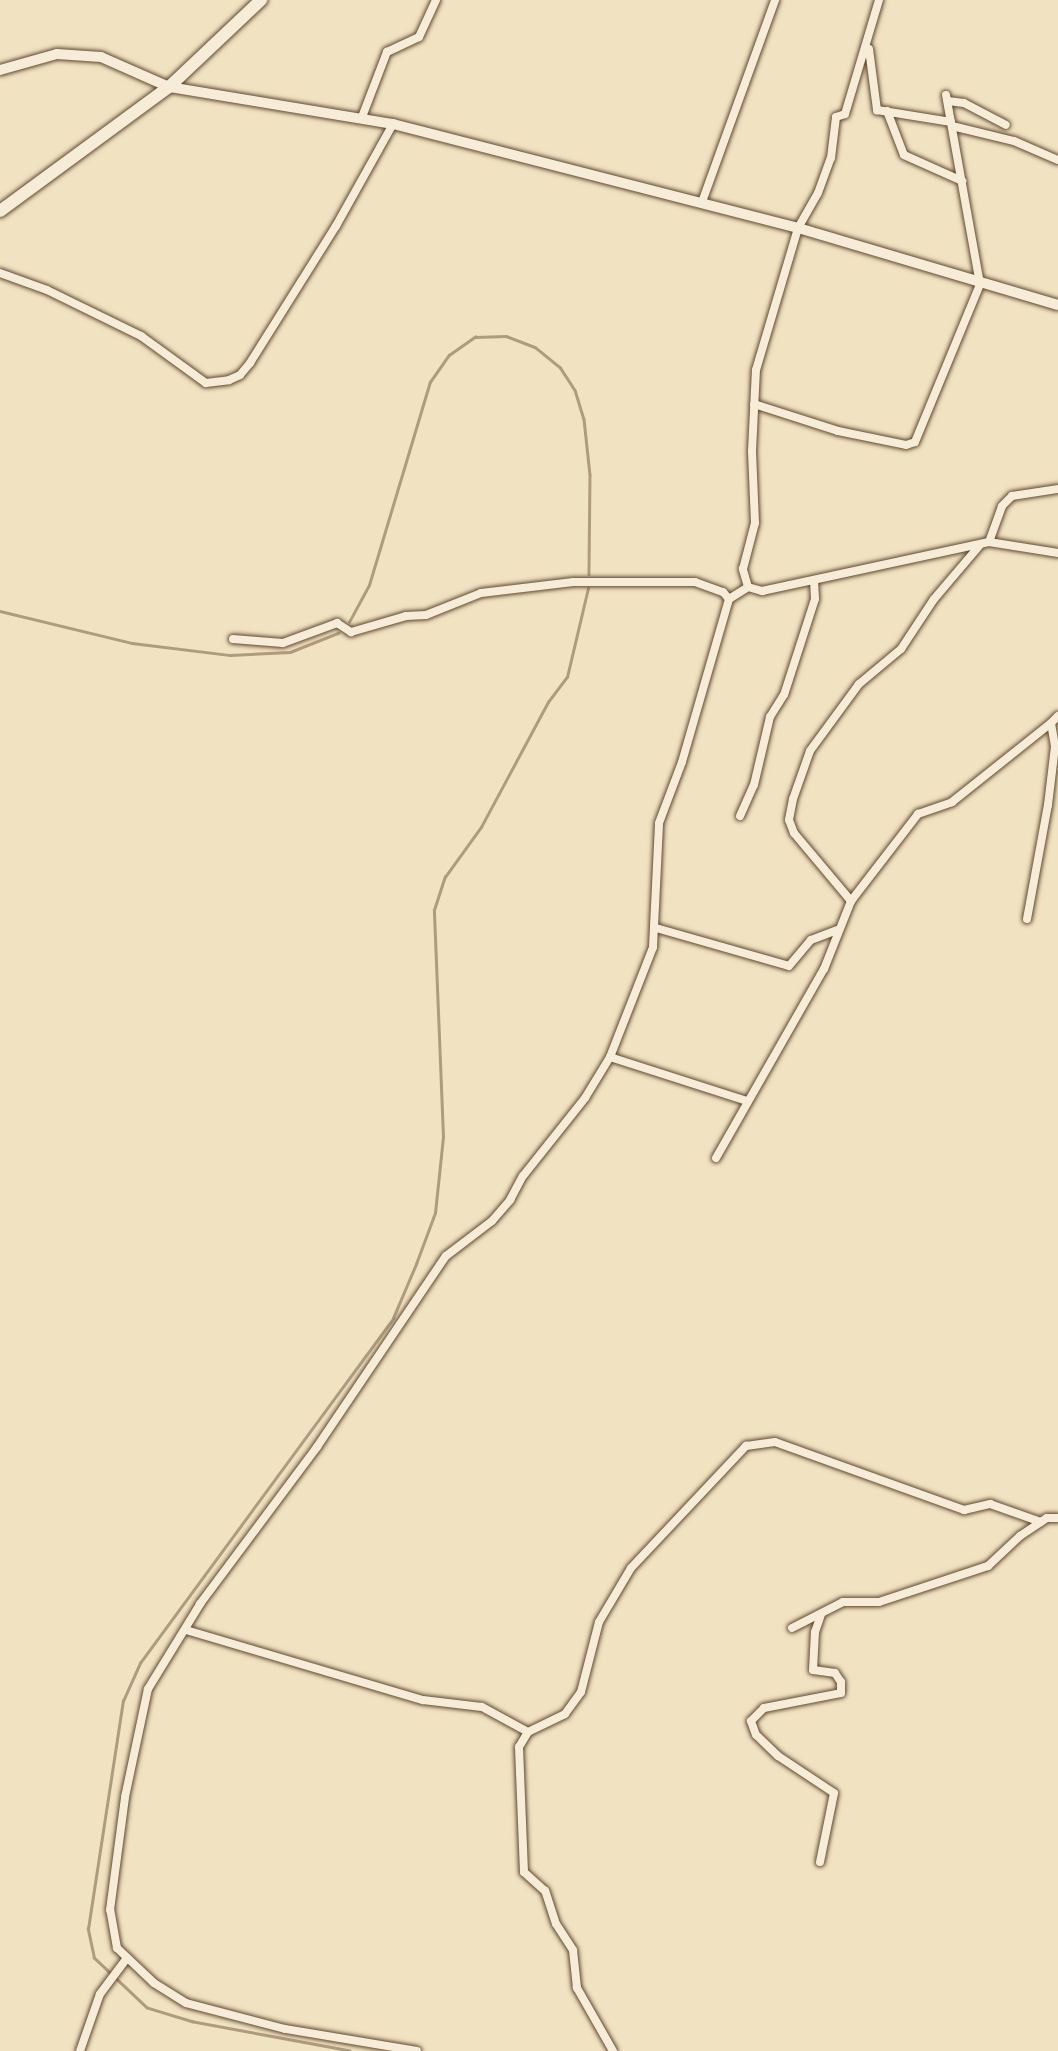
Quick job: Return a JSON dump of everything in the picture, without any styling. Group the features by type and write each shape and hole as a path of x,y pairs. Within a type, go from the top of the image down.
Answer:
{"main road":[{"path":"0,211 169,87 261,0"}],"street":[{"path":"362,117 387,52 419,37 436,0"},
{"path":"702,202 775,0"},
{"path":"748,587 743,569 755,523 754,404 762,344 798,228 818,193 831,158 836,117 845,114 869,44 879,0"},
{"path":"869,44 873,103 877,110 952,124 1014,141 1058,160"},
{"path":"0,70 57,54 84,54 117,62 169,87 362,117 702,202 1058,305"},
{"path":"754,404 838,431 906,445 915,442 980,284 947,98 964,103 1006,125"},
{"path":"887,111 904,155 962,181"},
{"path":"0,273 141,336 206,383 229,380 240,375 250,363 336,226 393,124"},
{"path":"851,901 794,832 789,820 800,776 810,751 859,684 901,649 934,599 985,543 1002,506 1012,496 1058,489"},
{"path":"417,2051 335,2040 186,2003 154,1983 117,1948 110,1910 125,1797 148,1689 186,1630 388,1346 446,1256 492,1221 510,1200 523,1176 586,1098 610,1057 653,947 659,823 682,762 729,598 748,587 762,591 985,543 1058,553"},
{"path":"740,816 754,785 770,717 784,695 816,599 814,580"},
{"path":"233,639 283,643 337,623 351,632 406,616 426,615 481,593 573,582 695,582 723,592 729,598"},
{"path":"716,1158 824,969 837,930 851,901 918,814 952,802 1058,716"},
{"path":"1027,919 1048,805 1055,746 1051,723"},
{"path":"656,928 789,965 811,940 837,930"},
{"path":"610,1057 747,1101"},
{"path":"614,2051 577,1988 573,1950 556,1924 545,1891 524,1872 519,1747 528,1732 565,1714 581,1692 598,1622 631,1569 746,1446 775,1442 964,1510 990,1504 1041,1522"},
{"path":"792,1628 843,1602 879,1602 988,1566 1041,1522 1058,1518"},
{"path":"820,1862 834,1793 778,1756 756,1735 751,1721 764,1709 841,1693 841,1682 835,1673 813,1670 815,1632 821,1615"},
{"path":"186,1630 329,1669 423,1700 482,1707 528,1732"},
{"path":"80,2051 100,1994 127,1958"}],"waterway":[{"path":"349,622 369,585 430,382 449,355 475,337 506,336 535,347 560,367 575,390 584,419 590,475 589,574"},
{"path":"350,2051 193,2022 147,2008 94,1958 88,1929 123,1701 140,1663 393,1318 416,1264 435,1213 443,1137 434,910 445,877 481,827 548,702 567,677 588,588"},
{"path":"0,611 132,643 230,655 290,652 338,633"}]}
